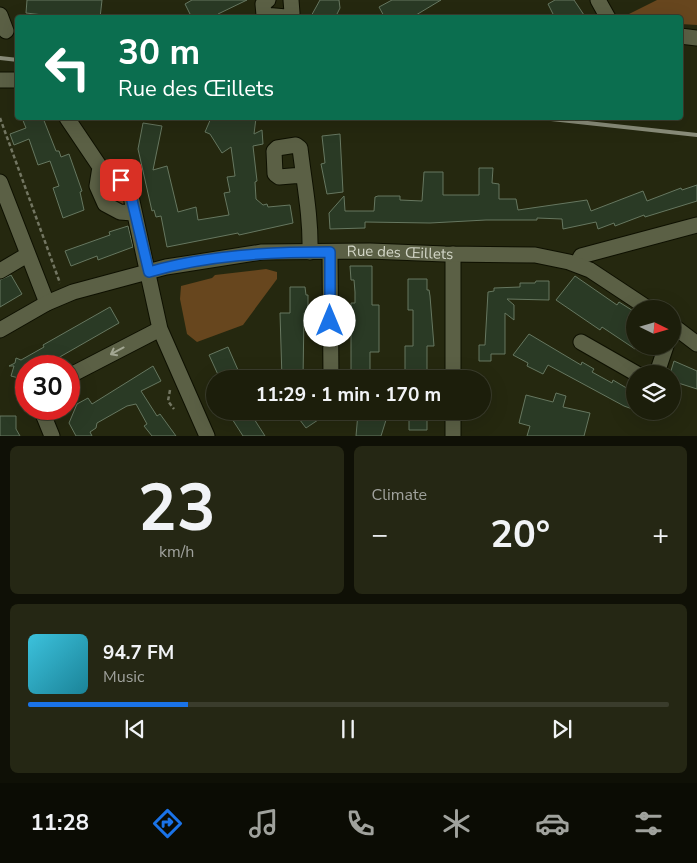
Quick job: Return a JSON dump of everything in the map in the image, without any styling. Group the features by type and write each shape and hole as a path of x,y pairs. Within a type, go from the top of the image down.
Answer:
{"street":[{"path":"264,15 263,4 268,0"},
{"path":"289,15 292,13 291,0"},
{"path":"598,0 606,15"},
{"path":"0,15 6,31"},
{"path":"683,36 697,38"},
{"path":"0,80 15,80"},
{"path":"68,120 100,167 113,174 127,186 130,192 133,213 149,272 160,329 208,436"},
{"path":"100,167 98,186 105,204 120,212 133,213"},
{"path":"303,175 310,252"},
{"path":"0,182 4,203 46,303"},
{"path":"577,264 581,256 697,225"},
{"name":"Rue des Œillets","path":"0,330 46,303 73,292 173,265 262,252 535,255 577,264 595,273 636,300"},
{"path":"330,252 331,370"},
{"path":"453,254 453,370"},
{"path":"0,271 27,255"},
{"path":"80,370 160,329"},
{"path":"681,332 697,344"},
{"path":"581,342 626,368"},
{"path":"44,420 52,436"},
{"path":"453,420 453,436"}],"path":[{"path":"0,118 58,279"}],"shaded area":[{"path":"657,0 697,0 697,25 683,24 683,15 627,15"},
{"path":"111,180 126,199 122,206 111,203 105,186 107,181"},
{"path":"266,269 277,272 277,279 243,325 197,342 187,334 180,299 181,286 212,278 215,275"}],"building":[{"path":"27,0 102,0 100,15 43,15 26,13"},
{"path":"192,0 247,0 218,15 190,15 185,4"},
{"path":"320,0 339,0 340,8 336,15 312,15"},
{"path":"392,0 441,0 416,15 383,15 379,7"},
{"path":"555,0 574,0 584,15 554,15 548,4"},
{"path":"23,120 44,120 56,151 59,151 61,157 69,154 82,191 80,192 84,210 63,218 53,188 59,186 50,161 38,165 29,139 14,145 10,134 26,128"},
{"path":"210,120 256,120 254,134 262,130 263,144 253,146 257,181 255,182 256,199 263,205 267,204 268,207 290,205 293,223 239,235 238,233 167,247 161,216 156,217 154,210 152,211 138,149 143,123 162,126 153,170 167,166 178,212 196,207 198,220 229,215 224,193 230,192 227,177 235,176 231,147 222,153 210,134 205,132"},
{"path":"340,134 343,192 327,194 321,164 325,163 322,136"},
{"path":"479,168 493,168 492,183 499,184 499,199 516,199 518,210 587,200 591,211 643,191 647,201 681,188 682,190 697,185 697,201 645,217 644,215 615,226 614,223 598,229 596,222 563,229 562,219 537,218 537,220 430,223 365,222 365,228 330,229 329,213 344,196 345,211 374,211 375,197 378,196 400,196 400,200 422,201 424,172 443,172 443,195 479,195"},
{"path":"128,226 133,247 98,260 97,256 71,266 65,251 110,235 109,232"},
{"path":"350,266 372,266 372,305 379,305 379,352 370,352 370,370 351,370 351,303 355,303 355,292 354,280 351,280"},
{"path":"11,275 22,294 0,307 0,280"},
{"path":"575,276 617,305 619,302 626,306 626,343 602,327 600,330 556,300"},
{"path":"408,279 427,279 434,346 427,346 427,370 405,370 405,346 413,346 413,310 408,310"},
{"path":"536,281 549,281 549,300 507,299 514,305 514,320 505,313 505,354 491,354 491,361 479,361 479,345 485,345 488,292 494,291 494,288 520,287 520,283 535,283"},
{"path":"290,287 305,287 306,295 308,295 308,313 304,313 303,370 282,370 280,313 290,313"},
{"path":"110,307 119,323 63,355 30,355 44,347 43,345"},
{"path":"529,334 581,365 582,362 594,369 592,372 612,383 613,380 626,388 626,407 548,365 543,374 527,366 528,363 513,355"},
{"path":"228,347 238,370 216,370 209,355"},
{"path":"674,361 697,371 697,389 681,384 681,365 673,365"},
{"path":"15,363 15,377 11,376 14,366 9,366"},
{"path":"153,366 161,381 141,391 157,416 160,414 176,436 152,436 144,426 147,424 136,404 127,406 97,423 96,428 90,432 92,436 76,436 69,423 70,420 80,420 80,402 88,398 92,404"},
{"path":"556,393 566,396 563,407 590,413 584,436 527,436 530,426 519,423 526,395 553,402"},
{"path":"0,416 15,416 16,429 20,436 0,436"},
{"path":"233,420 255,420 265,436 243,436"},
{"path":"300,420 318,420 306,428"},
{"path":"357,420 386,420 381,436 356,436"},
{"path":"409,420 427,420 427,430 409,430"}],"railway":[{"path":"0,58 15,60"},
{"path":"560,120 697,135"}],"route":[{"path":"121,180 130,192 133,213 149,272 173,265 262,252 330,252 330,321"}]}
